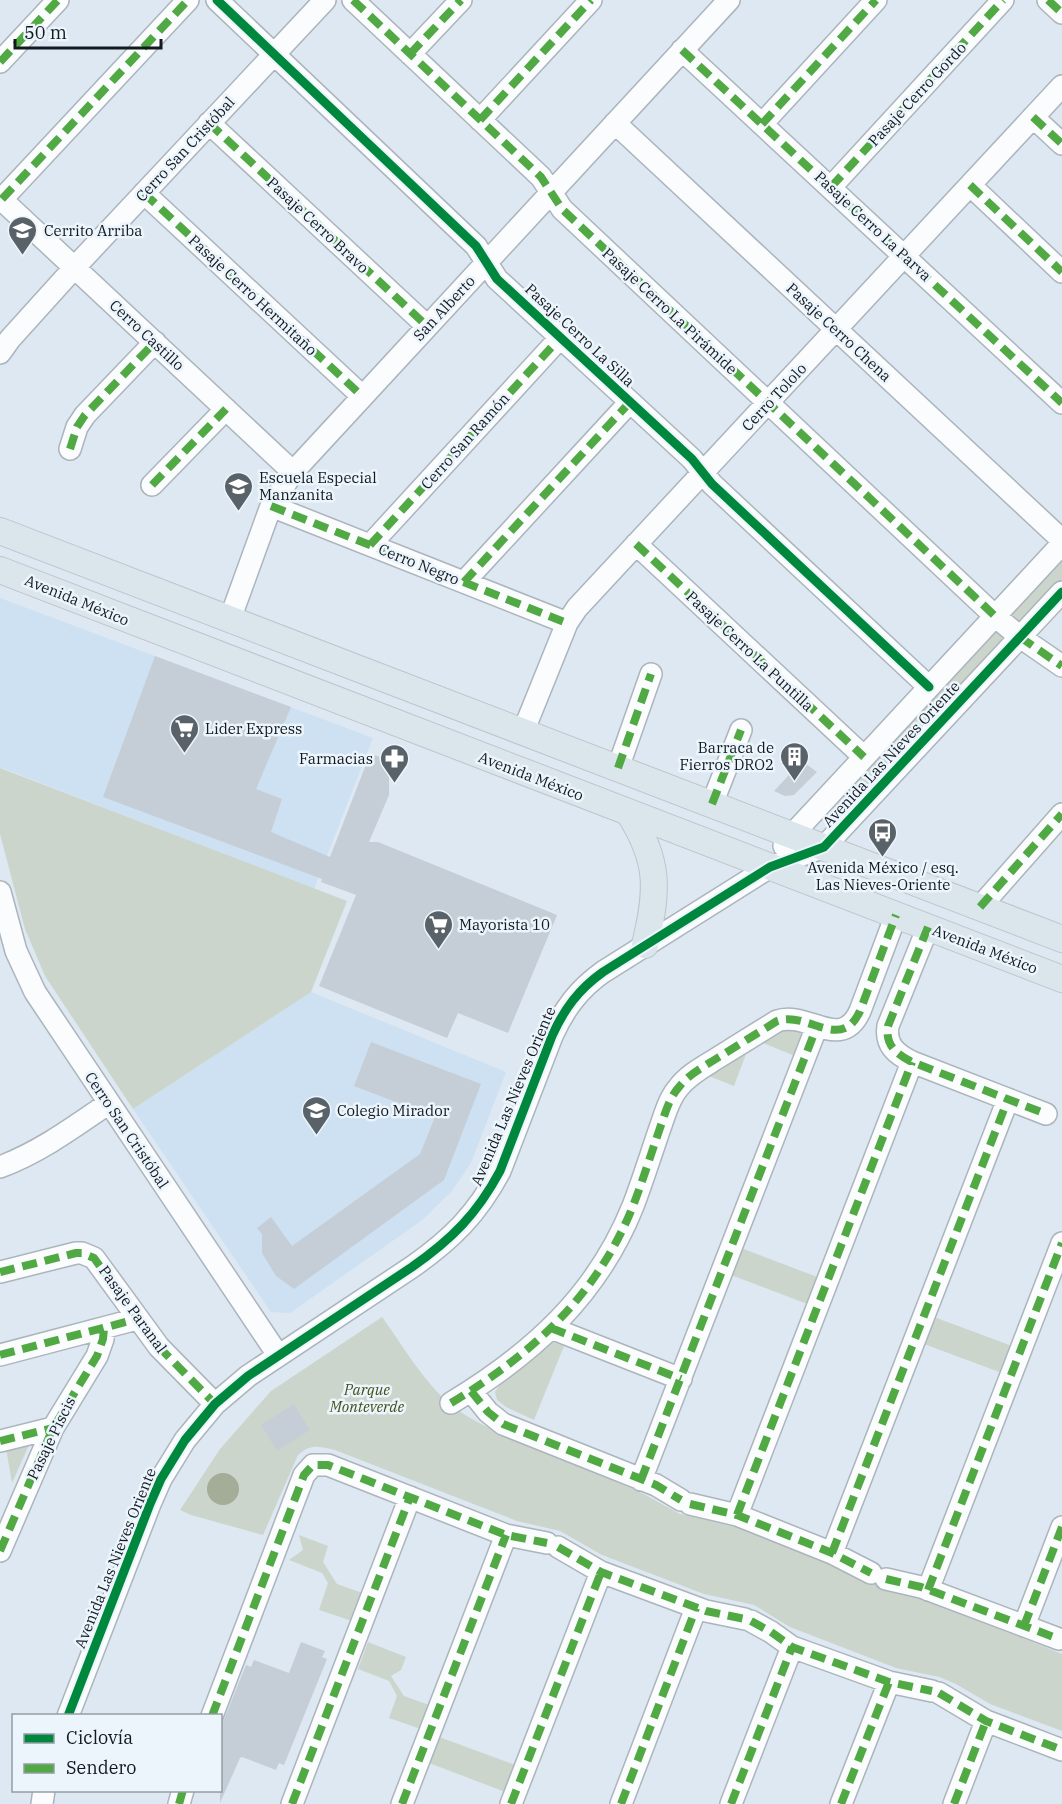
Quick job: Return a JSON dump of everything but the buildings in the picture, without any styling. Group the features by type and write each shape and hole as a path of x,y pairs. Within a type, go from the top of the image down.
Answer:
{"main road":[{"path":"0,531 1062,939"},
{"path":"10,574 17,566 21,556 30,549 41,548 53,551"},
{"name":"Avenida México","path":"10,574 1062,979"},
{"path":"628,813 647,845 654,874 653,904 645,945"}],"street":[{"path":"0,62 58,0"},
{"path":"1,198 188,0"},
{"name":"Pasaje Cerro La Silla","path":"217,0 476,246 497,279 692,459 712,484 929,687"},
{"name":"Cerro San Cristóbal","path":"0,353 75,267 325,0"},
{"name":"Pasaje Cerro La Pirámide","path":"352,0 541,177 562,209 995,616 1020,637 1062,666"},
{"path":"410,54 461,0"},
{"path":"480,120 591,0"},
{"name":"San Alberto","path":"230,619 271,506 293,472 729,0"},
{"path":"762,124 876,0"},
{"name":"Pasaje Cerro Gordo","path":"831,187 1003,0"},
{"path":"1048,0 1062,13"},
{"name":"Pasaje Cerro La Parva","path":"682,50 1062,403"},
{"name":"Cerro Tololo","path":"523,732 567,623 577,608 1062,86"},
{"path":"1033,117 1062,144"},
{"name":"Pasaje Cerro Bravo","path":"210,123 427,326"},
{"name":"Pasaje Cerro Chena","path":"615,123 1062,542"},
{"path":"970,185 1062,272"},
{"name":"Pasaje Cerro Hermitaño","path":"144,193 362,396"},
{"name":"Cerro Castillo","path":"1,198 293,472"},
{"name":"Cerro San Ramón","path":"370,545 560,338"},
{"path":"70,449 77,427 85,415 155,342"},
{"path":"464,582 630,402"},
{"path":"152,485 226,409"},
{"name":"Cerro Negro","path":"271,506 567,623"},
{"name":"Avenida Las Nieves Oriente","path":"770,867 792,835 1062,542"},
{"name":"Pasaje Cerro La Puntilla","path":"636,544 864,757"},
{"name":"Avenida Las Nieves Oriente","path":"69,1714 161,1479 185,1440 215,1404 248,1376 278,1355 412,1267 464,1225 489,1192 500,1171 560,1018 571,1002 591,981 770,867 824,847 1062,592"},
{"path":"618,768 651,674"},
{"path":"712,804 741,730"},
{"path":"980,907 1062,814"},
{"name":"Cerro San Cristóbal","path":"0,892 16,951 30,982 278,1355"},
{"path":"451,1403 513,1362 551,1329 586,1289 618,1237 632,1206 670,1102 680,1085 695,1072 783,1018 797,1019 829,1030 841,1029 853,1023 896,915"},
{"path":"928,927 888,1026 890,1046 912,1062 1046,1114"},
{"path":"641,1480 817,1026"},
{"path":"737,1515 912,1062"},
{"path":"832,1553 1008,1099"},
{"path":"0,1167 31,1154 109,1103"},
{"path":"928,1590 1062,1244"},
{"name":"Pasaje Paranal","path":"0,1272 76,1253 89,1255 101,1266 159,1347 215,1404"},
{"path":"0,1355 137,1319"},
{"name":"Pasaje Piscis","path":"0,1551 53,1428 97,1356 104,1328"},
{"path":"551,1329 681,1379"},
{"path":"471,1391 488,1412 503,1424 641,1480 685,1502 737,1515 832,1553 878,1576 928,1590 1059,1639"},
{"path":"0,1441 53,1428"},
{"path":"213,1714 304,1475 309,1467 318,1464 328,1465 506,1535 553,1545 601,1572 696,1608 748,1620 771,1632 792,1647 889,1682 935,1692 986,1721 1062,1750"},
{"path":"292,1804 411,1497"},
{"path":"1024,1626 1062,1527"},
{"path":"402,1804 506,1535"},
{"path":"512,1804 601,1572"},
{"path":"621,1804 696,1608"},
{"path":"731,1804 792,1647"},
{"path":"841,1804 889,1682"},
{"path":"954,1804 986,1721"}],"shaded area":[{"name":"Lider Express","path":"0,598 373,738 314,889 0,767"},
{"name":"Colegio Mirador","path":"311,992 506,1072 471,1163 452,1191 421,1221 290,1313 271,1312 133,1109"},
{"path":"223,1473 234,1478 239,1489 234,1500 223,1505 212,1500 207,1489 212,1478"}],"green space":[{"path":"1062,556 1062,579 1017,628 1004,618"},
{"path":"999,626 1009,635 845,815 833,809"},
{"path":"0,768 347,901 311,992 133,1109 45,976 25,929 0,834"},
{"path":"792,1024 805,1030 795,1056 763,1043"},
{"path":"746,1054 734,1086 706,1075"},
{"path":"741,1248 820,1278 810,1305 731,1275"},
{"name":"Parque Monteverde","path":"382,1317 422,1374 441,1396 461,1412 491,1429 642,1493 680,1514 748,1530 1062,1654 1062,1731 990,1704 939,1677 896,1668 790,1627 754,1605 704,1594 602,1555 560,1531 517,1521 335,1450 312,1447 298,1455 263,1535 180,1510 220,1449 271,1391"},
{"path":"934,1317 1012,1346 1002,1373 924,1344"},
{"path":"553,1342 564,1346 534,1420 506,1407 497,1400 495,1392 501,1383"},
{"path":"33,1436 12,1483 5,1443"},
{"path":"299,1535 328,1546 323,1562 337,1584 368,1595 358,1623 319,1610 328,1583 322,1573 289,1560 303,1550"},
{"path":"368,1642 406,1657 401,1670 391,1676 404,1696 429,1705 421,1729 389,1718 397,1696 389,1681 358,1669"},
{"path":"439,1737 518,1766 508,1793 429,1763"}],"marked path":[{"path":"0,62 58,0"},
{"path":"2,199 188,0"},
{"path":"353,0 541,177 562,209 995,616"},
{"path":"410,54 461,0"},
{"path":"480,120 591,0"},
{"path":"762,124 876,0"},
{"path":"831,187 1003,0"},
{"path":"1048,0 1062,13"},
{"path":"682,50 1062,403"},
{"path":"1033,117 1062,144"},
{"path":"209,123 427,326"},
{"path":"970,185 1062,272"},
{"path":"144,193 362,396"},
{"path":"370,545 560,338"},
{"path":"70,449 77,427 85,415 155,342"},
{"path":"464,582 630,402"},
{"path":"152,485 226,409"},
{"path":"271,506 567,623"},
{"path":"636,544 864,757"},
{"path":"1020,637 1062,666"},
{"path":"618,768 651,674"},
{"path":"712,804 741,730"},
{"path":"980,907 1062,814"},
{"path":"451,1403 481,1384 535,1343 559,1320 601,1268 633,1206 668,1106 683,1082 692,1074 777,1021 788,1019 833,1030 843,1029 852,1023 860,1011 896,915"},
{"path":"928,927 888,1026 890,1044 901,1056 912,1062 1046,1114"},
{"path":"641,1480 817,1026"},
{"path":"737,1515 912,1062"},
{"path":"832,1553 1008,1099"},
{"path":"928,1590 1062,1243"},
{"path":"0,1272 76,1253 94,1258 159,1347 215,1404"},
{"path":"0,1355 137,1319"},
{"path":"0,1551 53,1428 97,1356 104,1328"},
{"path":"551,1328 681,1379"},
{"path":"471,1391 488,1412 503,1424 656,1485 681,1500"},
{"path":"0,1441 53,1428"},
{"path":"213,1714 304,1475 313,1465 328,1465 506,1535 547,1543"},
{"path":"292,1804 410,1497"},
{"path":"690,1504 737,1515 832,1553 871,1573"},
{"path":"1024,1626 1062,1527"},
{"path":"402,1804 506,1535"},
{"path":"558,1547 601,1572 706,1611 745,1619"},
{"path":"511,1804 601,1572"},
{"path":"886,1579 921,1587 1059,1639"},
{"path":"621,1804 696,1608"},
{"path":"751,1621 792,1647 889,1682 932,1691"},
{"path":"731,1804 792,1647"},
{"path":"841,1804 889,1682"},
{"path":"939,1693 986,1721 1062,1750"},
{"path":"954,1804 986,1721"},
{"path":"179,1804 182,1792"}],"cycle path":[{"path":"217,0 476,246 497,279 692,459 712,484 929,687"},
{"path":"69,1714 161,1479 185,1440 215,1404 248,1376 412,1267 451,1236 473,1213 500,1171 552,1036 567,1008 587,985 603,972 770,867 824,847 1062,592"}],"place":[{"name":"Cerrito Arriba","path":"23,256"},
{"name":"Escuela Especial Manzanita","path":"238,512"},
{"name":"Lider Express","path":"184,754"},
{"name":"Barraca de Fierros DRO2","path":"795,782"},
{"name":"Farmacias","path":"394,784"},
{"name":"Avenida México / esq. Las Nieves-Oriente","path":"883,858"},
{"name":"Mayorista 10","path":"438,950"},
{"name":"Colegio Mirador","path":"316,1136"}]}
